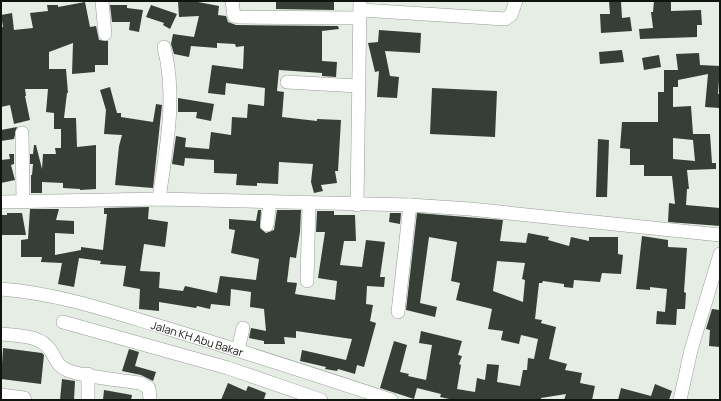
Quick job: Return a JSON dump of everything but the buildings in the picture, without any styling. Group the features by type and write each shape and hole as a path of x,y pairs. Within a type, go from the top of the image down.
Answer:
{"street":[{"path":"102,1 105,34"},
{"path":"232,1 234,16 360,10 505,19 511,15 516,1"},
{"path":"356,205 360,10"},
{"path":"159,198 171,112 169,66 164,47"},
{"path":"287,82 358,86"},
{"path":"22,133 23,201"},
{"path":"1,202 159,198 356,205 410,205 470,209 720,235"},
{"path":"268,225 270,202"},
{"path":"307,280 309,203"},
{"path":"398,312 410,205"},
{"path":"680,400 691,350 720,254"},
{"name":"Jalan KH Abu Bakar","path":"1,289 51,295 84,302 312,374 359,395 391,400"},
{"path":"63,322 228,368 321,400"},
{"path":"238,350 243,328"},
{"path":"1,334 34,338 44,342 52,352 56,362 66,370 140,383 149,388 150,400"},
{"path":"88,374 88,400"},
{"path":"304,393 312,374"},
{"path":"1,395 24,398 25,400"}]}
